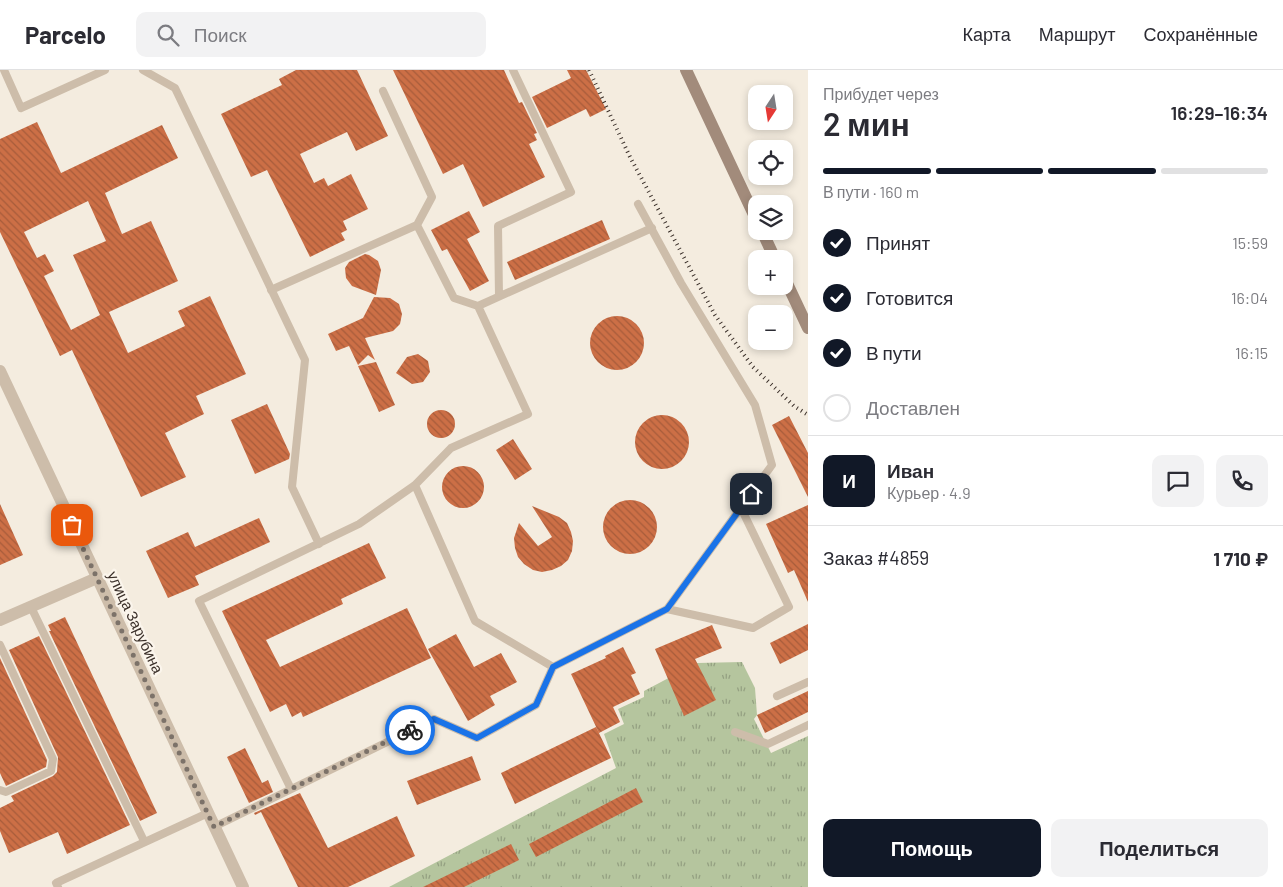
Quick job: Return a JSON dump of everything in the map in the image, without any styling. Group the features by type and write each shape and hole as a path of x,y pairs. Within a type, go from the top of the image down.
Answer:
{"main road":[{"path":"686,70 748,202"},
{"path":"793,290 803,305 808,328"}],"street":[{"name":"улица Зарубина","path":"0,371 242,887"},
{"path":"0,620 97,578"}],"lane":[{"path":"4,70 21,108 105,70"},
{"path":"143,70 175,88 305,360 292,487 318,544"},
{"path":"499,296 498,226 571,192 513,70"},
{"path":"271,290 417,225 432,196 383,91"},
{"path":"214,827 434,719 477,738 536,705 553,667 667,609 772,465 755,405 681,283 638,204"},
{"path":"417,225 454,298 478,306 652,228"},
{"path":"291,789 199,602 359,524 415,485 450,448 528,414 478,306"},
{"path":"415,485 475,621 553,667"},
{"path":"667,609 753,628 789,607 741,508"},
{"path":"31,607 144,842"},
{"path":"0,645 53,759 51,770 6,792 0,790"},
{"path":"777,696 808,682"},
{"path":"735,732 768,744 808,725"},
{"path":"58,887 56,882 208,813"}],"green space":[{"path":"742,662 755,688 757,715 754,719 771,753 808,736 808,887 389,887 616,768 604,734 624,724 618,709 644,697 644,691 697,663"}],"building":[{"path":"296,70 357,70 388,136 356,151 347,132 300,154 314,183 324,178 328,186 351,174 368,209 343,221 347,230 341,233 345,240 310,257 267,170 251,177 221,114 282,85 279,79"},
{"path":"393,70 504,70 519,103 522,102 537,133 534,134 537,140 529,144 545,177 483,207 463,164 443,174"},
{"path":"567,70 586,70 606,109 590,117 586,109 547,128 532,97 571,78"},
{"path":"37,122 61,173 162,125 178,158 105,193 122,234 151,221 178,281 109,312 128,353 185,326 178,311 210,296 246,374 196,396 204,414 165,433 186,477 141,497 72,350 60,356 0,232 0,139","holes":["88,201 106,241 73,255 100,315 71,330 44,276 54,271 45,254 37,258 24,232"]},
{"path":"469,211 480,232 467,239 489,281 470,291 447,249 442,251 431,230"},
{"path":"602,220 610,239 515,280 507,262"},
{"path":"365,254 378,261 381,270 376,295 352,286 346,278 345,268 349,262"},
{"path":"374,297 390,298 399,304 402,314 400,324 393,331 365,338 375,360 368,355 358,365 349,346 336,351 328,334 363,318"},
{"path":"617,316 627,318 636,324 642,333 644,343 642,353 636,362 627,368 617,370 607,368 598,362 592,353 590,343 592,333 598,324 607,318"},
{"path":"418,354 428,361 430,372 423,382 412,384 396,373 407,357"},
{"path":"376,362 395,405 379,412 358,366"},
{"path":"267,404 290,454 289,459 255,474 231,420"},
{"path":"441,410 451,414 455,424 451,434 441,438 431,434 427,424 431,414"},
{"path":"662,415 672,417 681,423 687,432 689,442 687,452 681,461 672,467 662,469 652,467 643,461 637,452 635,442 637,432 643,423 652,417"},
{"path":"789,416 808,453 808,497 772,425"},
{"path":"513,439 532,469 515,480 496,450"},
{"path":"459,466 467,466 478,472 484,487 478,502 467,508 459,508 448,502 442,491 442,483 448,472"},
{"path":"630,500 640,502 649,508 655,517 657,527 655,537 649,546 640,552 630,554 620,552 611,546 605,537 603,527 605,517 611,508 620,502"},
{"path":"0,504 23,555 0,565"},
{"path":"808,505 808,602 794,570 788,573 766,524"},
{"path":"532,506 559,517 567,523 571,532 573,541 572,551 568,560 552,570 542,572 533,570 518,557 515,548 514,538 519,523 538,546 552,537"},
{"path":"259,518 270,542 195,576 199,585 168,598 146,551 188,532 195,547"},
{"path":"369,543 386,578 341,599 343,604 266,640 280,667 407,608 431,658 303,717 301,712 292,717 286,704 270,712 222,611"},
{"path":"65,617 157,813 140,821 49,631 51,631 48,625"},
{"path":"808,624 808,650 780,664 770,643"},
{"path":"712,625 722,648 695,659 716,700 684,716 655,649"},
{"path":"456,634 474,667 501,653 517,682 490,696 495,705 468,721 428,649"},
{"path":"39,636 130,825 67,854 58,832 9,853 0,831 0,808 14,801 11,796 53,776 57,772 58,757 9,650"},
{"path":"623,647 636,673 631,675 640,694 613,707 620,722 599,733 571,674 606,658 605,656"},
{"path":"0,658 47,760 46,767 6,786 0,773"},
{"path":"808,691 808,712 765,733 757,715"},
{"path":"596,727 611,758 515,804 501,773"},
{"path":"245,748 262,783 268,780 273,792 249,803 227,757"},
{"path":"472,756 481,780 417,805 407,781"},
{"path":"636,788 643,802 536,857 529,844"},
{"path":"300,793 328,848 397,816 415,856 348,887 298,887 261,812 255,815 254,813"},
{"path":"511,844 519,860 464,887 423,887"}],"railway":[{"path":"589,70 630,157 715,315 753,367 794,406 808,415"}],"way so far":[{"path":"72,525 214,827 410,730"}],"route":[{"path":"410,730 434,719 477,738 536,705 553,667 667,609 751,494"}]}
